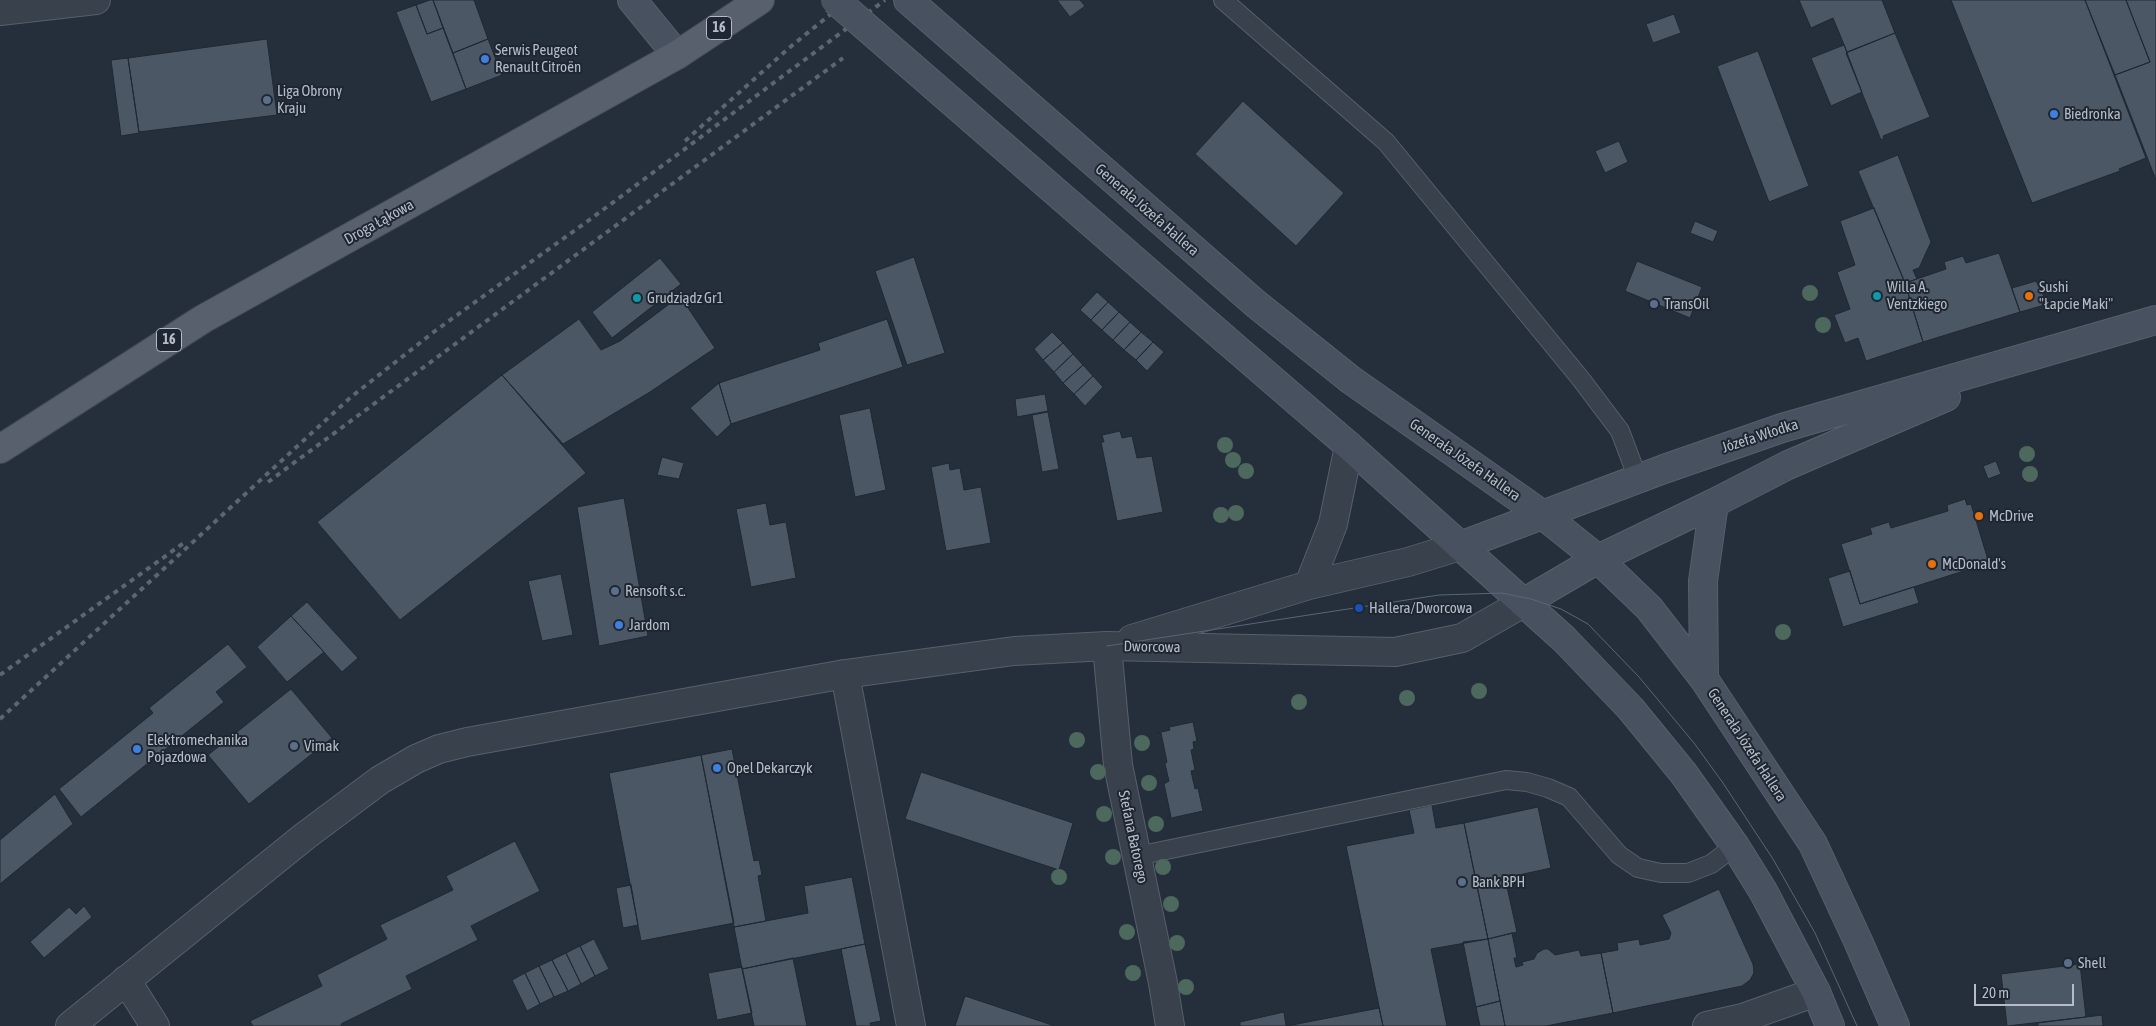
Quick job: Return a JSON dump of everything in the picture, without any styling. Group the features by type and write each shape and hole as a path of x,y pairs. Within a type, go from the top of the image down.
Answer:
{"main road":[{"path":"632,0 677,55"},
{"name":"Droga Łąkowa","path":"0,450 203,319 677,55 760,0"},
{"path":"834,0 1349,446 1522,604 1564,639 1631,709 1684,774 1735,846 1763,891 1816,992 1830,1026"},
{"name":"Generała Józefa Hallera","path":"908,0 1256,304 1351,380 1543,515 1598,559 1649,608 1704,679 1813,844 1858,941 1894,1026"},
{"name":"Józefa Włodka","path":"1460,546 1638,479 1782,428 2068,347 2156,320"},
{"name":"Józefa Włodka","path":"1522,604 1598,559 1714,503 1788,464 2068,347"},
{"path":"1704,679 1704,581 1714,503"}],"street":[{"path":"0,12 96,0"},
{"path":"1308,586 1333,524 1349,446"},
{"name":"Dworcowa","path":"1107,646 1308,586 1408,562 1460,546"},
{"name":"Dworcowa","path":"1107,646 1395,652 1462,638 1522,604"},
{"path":"70,1026 305,836 380,780 416,759 439,749 467,742 846,674 1014,651 1107,646"},
{"name":"Stefana Batorego","path":"1107,646 1118,765 1170,1026"},
{"path":"846,674 911,1026"},
{"path":"126,980 155,1026"},
{"path":"1708,1026 1743,1018 1816,992"}],"lane":[{"path":"1224,0 1386,142 1580,378 1620,430 1638,479"},
{"path":"1137,856 1506,780 1527,782 1569,797 1619,855 1638,868 1661,873 1688,873 1711,864 1735,846"}],"building":[{"path":"433,0 443,28 427,34 416,5"},
{"path":"433,0 474,0 488,39 453,53"},
{"path":"1057,0 1080,0 1085,6 1070,17"},
{"path":"1799,0 1882,0 1895,33 1847,52 1833,18 1811,28"},
{"path":"1951,0 2085,0 2146,158 2119,169 2120,171 2032,203"},
{"path":"2085,0 2126,0 2150,62 2115,75"},
{"path":"2126,0 2156,0 2156,180 2115,75 2150,62"},
{"path":"416,5 427,34 443,28 466,89 431,102 396,12"},
{"path":"1674,14 1681,33 1653,43 1646,24"},
{"path":"1895,33 1930,117 1883,136 1884,138 1881,140 1846,53"},
{"path":"267,39 277,115 139,132 128,58"},
{"path":"488,39 502,75 466,89 453,53"},
{"path":"1844,45 1862,92 1831,106 1811,58"},
{"path":"1758,51 1809,186 1769,202 1717,66"},
{"path":"128,58 139,133 121,136 111,60"},
{"path":"1243,101 1344,193 1296,246 1195,154"},
{"path":"1619,141 1628,162 1605,173 1595,151"},
{"path":"1898,155 1931,242 1919,268 1913,270 1917,279 1905,283 1858,171"},
{"name":"Willa A. Ventzkiego","path":"1874,208 1905,283 1923,342 1866,361 1858,338 1845,343 1834,315 1850,309 1837,272 1855,265 1840,221"},
{"path":"1695,221 1718,231 1713,242 1690,233"},
{"path":"1999,253 2020,312 1923,342 1905,283 1946,269 1944,262 1963,256 1966,263"},
{"path":"914,257 945,353 907,365 875,271"},
{"name":"Grudziądz Gr1","path":"660,258 681,284 612,338 592,312"},
{"path":"1637,261 1702,287 1690,318 1625,291"},
{"path":"2036,281 2048,304 2020,312 2012,288"},
{"path":"1097,292 1108,302 1091,320 1080,310"},
{"path":"680,296 715,348 650,392 563,444 502,375 579,319 601,350 620,341"},
{"path":"1108,302 1119,312 1102,330 1091,320"},
{"path":"1119,312 1130,322 1113,340 1102,330"},
{"path":"887,319 903,367 731,424 719,383 820,350 818,343"},
{"path":"1130,322 1141,332 1124,350 1113,340"},
{"path":"1052,332 1063,343 1043,360 1034,349"},
{"path":"1141,332 1153,342 1136,360 1124,350"},
{"path":"1153,342 1164,352 1147,371 1136,360"},
{"path":"1063,343 1073,354 1054,372 1043,360"},
{"path":"1073,354 1083,365 1063,383 1054,372"},
{"path":"1083,365 1093,376 1074,394 1063,383"},
{"path":"502,375 586,473 400,620 317,522"},
{"path":"1093,376 1103,387 1085,406 1074,394"},
{"path":"719,383 731,424 717,437 690,408"},
{"path":"1045,394 1048,411 1017,417 1015,399"},
{"path":"870,408 886,490 855,497 839,415"},
{"path":"1048,412 1059,469 1042,472 1032,415"},
{"path":"1120,431 1122,438 1132,436 1137,458 1152,456 1163,512 1117,521 1101,442 1104,442 1102,435"},
{"path":"662,457 684,463 679,479 657,475"},
{"path":"1996,461 2001,474 1988,479 1983,466"},
{"path":"949,463 950,470 960,468 964,490 981,487 991,543 946,551 931,467"},
{"name":"Rensoft s.c.","path":"624,498 648,636 599,646 577,507"},
{"path":"1965,499 1967,505 1971,504 1989,563 1860,604 1841,544 1872,534 1870,528 1889,522 1891,528 1948,511 1947,505"},
{"path":"766,503 770,525 786,522 796,578 751,587 736,509"},
{"path":"1850,571 1860,604 1914,587 1919,603 1843,627 1828,578"},
{"path":"561,574 573,635 542,641 528,581"},
{"path":"307,602 358,658 342,672 291,616"},
{"path":"291,616 324,652 287,682 257,647"},
{"path":"228,644 247,667 216,692 224,702 81,817 59,789 153,713 149,708"},
{"path":"291,689 332,738 249,804 208,755"},
{"path":"1193,722 1197,741 1193,742 1194,749 1191,750 1195,770 1191,771 1195,789 1198,788 1203,811 1167,819 1171,817 1164,784 1169,781 1165,764 1167,762 1161,733 1157,733 1170,730 1169,727"},
{"path":"732,749 754,861 759,860 762,875 758,876 766,921 734,927 701,755"},
{"path":"701,755 734,923 641,941 609,773"},
{"path":"921,772 1073,823 1059,870 905,819"},
{"path":"55,794 73,824 0,884 0,840"},
{"path":"1432,805 1436,828 1464,823 1488,939 1431,949 1447,1026 1383,1026 1346,846 1414,833 1409,810"},
{"path":"1538,807 1551,868 1505,878 1517,932 1488,939 1464,823"},
{"path":"515,841 540,891 471,926 478,940 406,976 412,989 341,1024 342,1026 253,1026 250,1021 322,986 317,975 387,939 380,925 453,890 446,876"},
{"path":"852,877 865,944 742,969 734,927 808,913 804,886"},
{"path":"631,885 638,925 623,928 616,888"},
{"path":"1719,889 1753,964 1754,973 1750,980 1742,986 1613,1013 1601,953 1618,950 1617,943 1639,939 1640,945 1669,939 1671,933 1662,915"},
{"path":"84,906 92,917 44,958 30,942 69,907 76,914"},
{"path":"1512,933 1517,958 1514,958 1516,967 1523,965 1522,962 1534,959 1537,953 1544,949 1548,949 1555,955 1579,950 1581,956 1601,953 1613,1013 1546,1026 1505,1026 1488,939"},
{"path":"594,939 609,969 595,976 580,946"},
{"path":"1488,939 1500,1001 1476,1007 1463,942"},
{"path":"865,944 881,1021 870,1023 871,1026 856,1026 841,949"},
{"path":"580,946 595,976 581,984 566,953"},
{"path":"566,953 581,984 568,991 552,960"},
{"path":"793,958 807,1026 754,1026 742,969"},
{"path":"552,960 568,991 554,997 539,966"},
{"path":"2080,964 2086,1017 2007,1026 2001,974"},
{"path":"539,966 554,997 540,1004 525,973"},
{"path":"742,967 752,1013 717,1020 708,973"},
{"path":"525,973 540,1004 527,1011 512,980"},
{"path":"965,996 1055,1026 955,1026"},
{"path":"1500,1001 1505,1026 1480,1026 1476,1007"},
{"path":"1379,1008 1383,1026 1287,1026"},
{"path":"1284,1012 1286,1026 1240,1026 1240,1022"},
{"path":"2102,1015 2103,1026 2038,1026 2038,1023"}],"tram line":[{"path":"1107,646 1439,595 1502,593 1531,599 1561,609 1588,624 1639,677 1694,743 1723,783 1773,859 1815,933 1857,1026"}],"railway":[{"path":"685,141 789,48 848,0"},
{"path":"0,719 351,397 435,331 592,218 885,0"},
{"path":"268,482 843,58"},
{"path":"0,675 185,542"}],"place":[{"name":"Serwis Peugeot Renault Citroën","path":"485,59"},
{"name":"Liga Obrony Kraju","path":"267,100"},
{"name":"Biedronka","path":"2054,114"},
{"name":"Willa A. Ventzkiego","path":"1877,296"},
{"name":"Sushi \"Łapcie Maki\"","path":"2029,296"},
{"name":"Grudziądz Gr1","path":"637,298"},
{"name":"TransOil","path":"1654,304"},
{"name":"McDrive","path":"1979,516"},
{"name":"McDonald's","path":"1932,564"},
{"name":"Rensoft s.c.","path":"615,591"},
{"name":"Hallera/Dworcowa","path":"1359,608"},
{"name":"Jardom","path":"619,625"},
{"name":"Vimak","path":"294,746"},
{"name":"Elektromechanika Pojazdowa","path":"137,749"},
{"name":"Opel Dekarczyk","path":"717,768"},
{"name":"Bank BPH","path":"1462,882"},
{"name":"Shell","path":"2068,963"}]}
